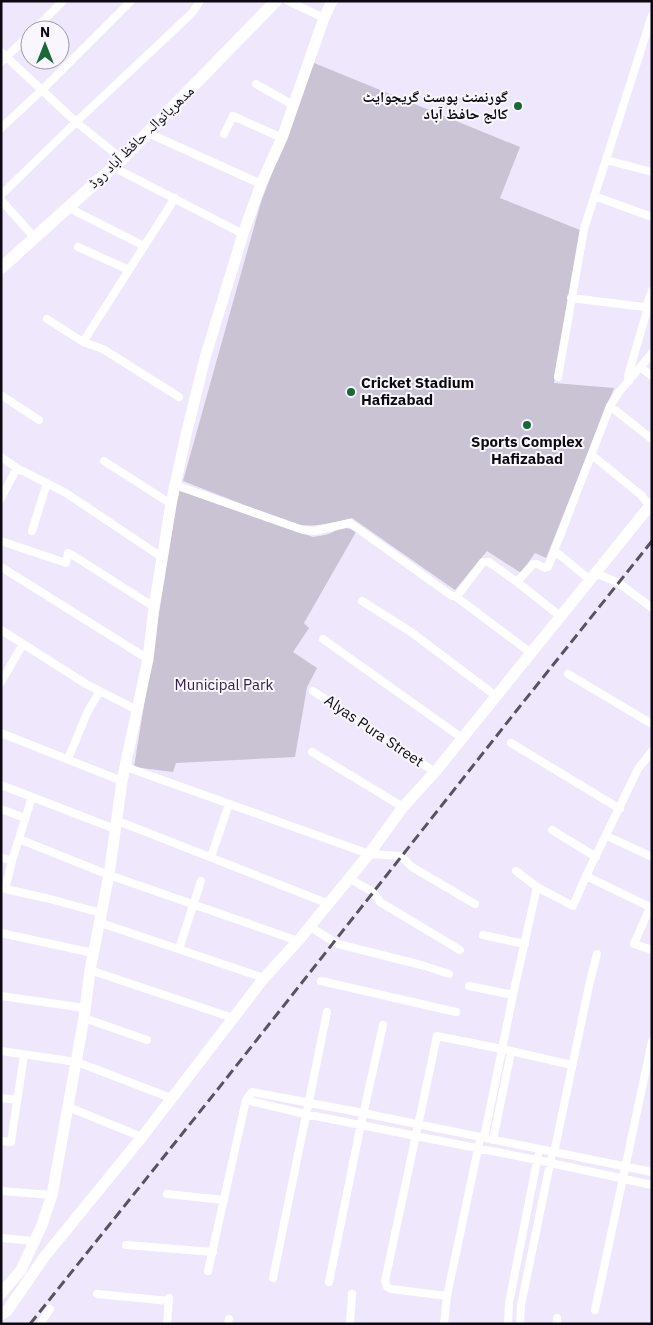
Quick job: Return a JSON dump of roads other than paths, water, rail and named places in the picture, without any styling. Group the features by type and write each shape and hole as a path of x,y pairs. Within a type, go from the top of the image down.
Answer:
{"main road":[{"name":"مدھریانوالہ حافظ آباد روڈ","path":"1,268 117,163 276,1"}],"street":[{"path":"44,20 63,1"},
{"path":"1,128 131,1"},
{"path":"1,195 192,13 200,1"},
{"path":"288,1 324,18"},
{"path":"1,1294 21,1270 42,1225 52,1195 77,1062 93,953 109,875 122,781 148,659 154,607 171,504 205,358 243,234 261,184 282,138 324,18 332,1"},
{"path":"558,377 584,228 649,34 652,15"},
{"path":"20,43 3,57 42,90 117,163 175,198 243,234"},
{"path":"256,84 294,105"},
{"path":"224,134 233,116 282,138"},
{"path":"148,132 261,184"},
{"path":"606,160 652,172"},
{"path":"594,196 652,217"},
{"path":"83,342 175,198"},
{"path":"1,200 34,237"},
{"path":"68,206 144,246"},
{"path":"78,247 129,270"},
{"path":"629,381 628,376 652,291"},
{"path":"571,298 649,307"},
{"path":"47,319 83,342 103,349 179,397"},
{"path":"517,582 533,564 545,568 548,567 610,406 619,392 652,353"},
{"path":"640,367 652,376"},
{"path":"1,395 39,420"},
{"path":"610,406 652,439"},
{"path":"1,1316 7,1311 45,1256 142,1137 264,978 329,904 404,807 435,772 592,576 651,506 641,495 592,455"},
{"path":"1,457 17,468 66,492 163,558"},
{"path":"104,461 171,504"},
{"path":"1,498 17,468"},
{"path":"32,531 47,483"},
{"path":"175,485 303,530 314,531 350,523 455,596 531,653"},
{"path":"1,541 66,563 68,553 154,607"},
{"path":"555,551 592,576 618,583 652,608"},
{"path":"455,596 483,562 489,562 560,616"},
{"path":"1,567 148,659"},
{"path":"362,601 410,632 496,696"},
{"path":"1,630 100,691 137,710"},
{"path":"323,639 462,738"},
{"path":"1,682 23,644"},
{"path":"568,674 652,724"},
{"name":"Alyas Pura Street","path":"313,690 435,772"},
{"path":"68,759 88,711 100,691"},
{"path":"1,733 122,781"},
{"path":"511,743 620,809"},
{"path":"516,871 537,887 573,906 638,769 652,751"},
{"path":"312,752 404,807"},
{"path":"126,767 369,854 402,856 412,867 475,904"},
{"path":"1,785 211,857 329,904"},
{"path":"32,797 3,889 50,898 179,949 264,978"},
{"path":"211,857 229,804"},
{"path":"1,809 25,818"},
{"path":"552,830 596,857"},
{"path":"607,836 652,857"},
{"path":"19,839 109,875 298,941"},
{"path":"1,857 12,861"},
{"path":"586,876 651,908 634,944 652,950"},
{"path":"350,878 373,892 380,902 460,950"},
{"path":"179,949 201,880"},
{"path":"444,1324 447,1296 478,1148 482,1138 526,944 537,887"},
{"path":"310,927 338,944 449,974"},
{"path":"1,933 93,953"},
{"path":"483,935 526,944"},
{"path":"520,1324 521,1306 550,1163 597,954"},
{"path":"90,970 233,1018"},
{"path":"321,981 456,1012"},
{"path":"469,986 513,995"},
{"path":"1,996 85,1013 147,1040"},
{"path":"273,1278 327,1012"},
{"path":"329,1282 383,1025"},
{"path":"447,1296 391,1289 386,1287 385,1281 437,1036 572,1065"},
{"path":"595,1310 652,1041"},
{"path":"1,1051 77,1062 171,1098"},
{"path":"494,1140 511,1052"},
{"path":"1,1141 11,1142 24,1055"},
{"path":"208,1271 246,1100 252,1092 652,1172"},
{"path":"1,1098 17,1100"},
{"path":"246,1100 305,1114 652,1185"},
{"path":"68,1106 142,1137"},
{"path":"508,1324 509,1303 540,1149"},
{"path":"1,1191 52,1195"},
{"path":"168,1194 224,1200"},
{"path":"1,1238 33,1241"},
{"path":"126,1245 213,1252"},
{"path":"97,1294 169,1298 167,1324"},
{"path":"350,1324 352,1294"},
{"path":"509,1303 521,1306"},
{"path":"40,1324 50,1309"}],"railway":[{"path":"30,1324 652,541"}],"place":[{"name":"گورنمنٹ پوسٹ گریجوایٹ کالج حافظ آباد","path":"518,106"},
{"name":"Cricket Stadium Hafizabad","path":"351,392"},
{"name":"Sports Complex Hafizabad","path":"527,425"}],"park label":[{"name":"Municipal Park","path":"224,685"}]}
